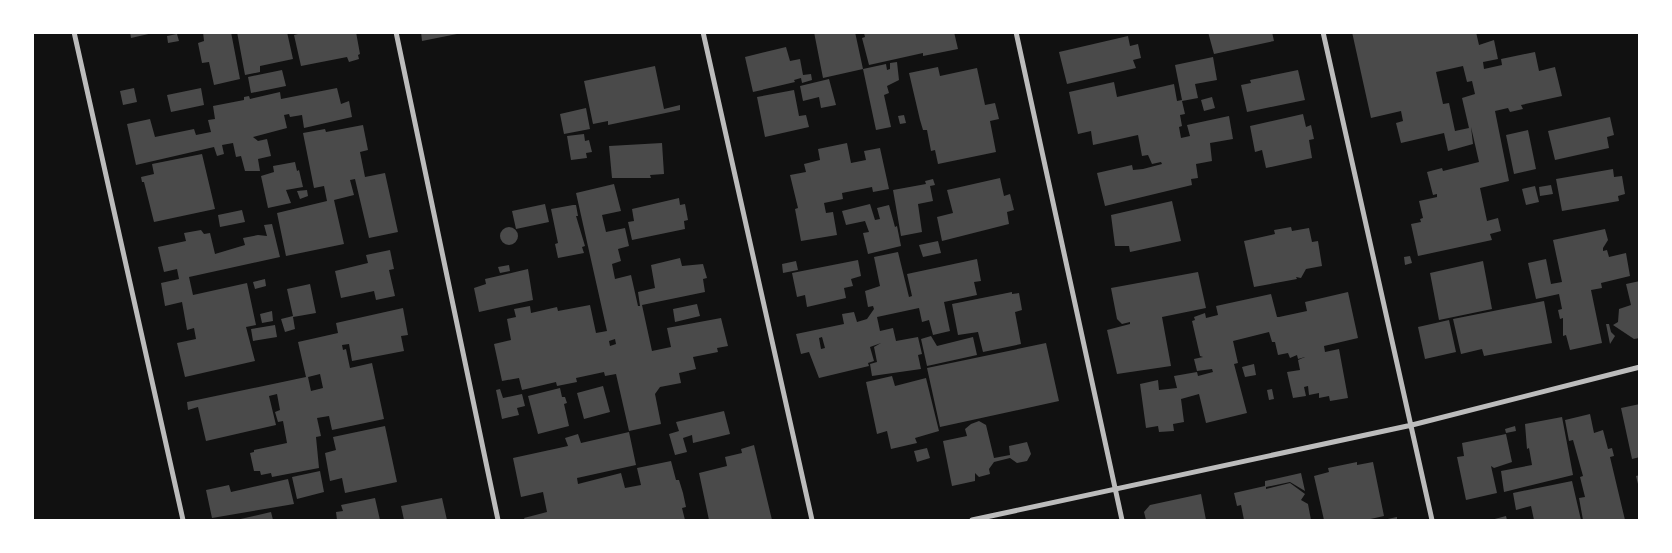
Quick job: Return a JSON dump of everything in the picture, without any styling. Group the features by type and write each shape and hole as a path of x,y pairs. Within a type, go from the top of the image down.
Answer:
{"street":[{"path":"74,32 183,520"},
{"path":"396,32 498,520"},
{"path":"703,32 812,520"},
{"path":"1016,32 1122,520"},
{"path":"1323,32 1432,520"},
{"path":"972,520 1412,425 1640,367"}],"building":[{"path":"130,32 153,32 153,33 131,38"},
{"path":"203,32 231,32 240,79 214,85 209,62 202,63 198,43 204,41"},
{"path":"237,32 287,32 293,59 260,66 260,72 245,75"},
{"path":"306,32 356,32 360,54 358,55 359,59 349,62 347,57 301,66 294,35"},
{"path":"421,32 462,32 462,33 422,41"},
{"path":"814,32 855,32 863,69 823,78"},
{"path":"954,32 958,49 923,56 923,53 869,65 862,38 865,37 864,33"},
{"path":"1208,32 1272,32 1274,41 1214,54"},
{"path":"1352,32 1476,32 1479,45 1494,40 1498,59 1483,62 1484,69 1502,65 1501,59 1535,52 1539,71 1555,67 1562,96 1521,105 1523,109 1510,112 1508,108 1495,111 1509,181 1480,188 1487,221 1498,218 1501,231 1490,234 1492,240 1418,256 1411,224 1421,222 1420,219 1423,218 1419,201 1437,197 1437,194 1433,195 1427,172 1442,168 1443,171 1479,162 1471,127 1473,144 1448,151 1444,133 1401,143 1396,123 1403,121 1401,111 1371,118","holes":["1463,66 1467,82 1472,81 1475,94 1462,98 1469,128 1455,131 1449,103 1443,104 1436,72"]},
{"path":"177,34 179,41 168,43 167,36"},
{"path":"1128,36 1130,46 1138,44 1141,58 1133,60 1136,68 1067,84 1059,52"},
{"path":"786,47 790,61 800,59 803,75 811,74 812,80 802,83 801,78 794,80 795,82 753,92 745,57"},
{"path":"1213,57 1217,80 1195,84 1198,98 1182,101 1185,114 1180,115 1182,126 1179,127 1181,138 1190,136 1187,125 1229,116 1233,139 1210,143 1212,161 1196,164 1198,178 1191,179 1192,185 1105,206 1097,173 1132,165 1133,170 1162,164 1161,162 1152,164 1148,155 1142,156 1138,135 1093,145 1091,131 1078,134 1069,92 1114,82 1117,97 1174,84 1177,101 1182,100 1175,65"},
{"path":"897,62 899,80 887,86 889,93 884,95 891,127 876,130 863,69 886,64 887,70 890,69 890,63"},
{"path":"655,66 664,109 680,105 680,110 608,125 608,121 593,124 584,81"},
{"path":"938,67 940,76 977,68 985,105 995,103 999,119 990,121 996,152 938,164 935,150 931,151 927,130 923,130 909,73"},
{"path":"282,70 286,86 251,93 248,77"},
{"path":"1298,70 1305,100 1247,112 1241,85 1251,83 1250,80"},
{"path":"829,79 836,105 821,108 819,97 803,101 800,86"},
{"path":"134,88 137,102 123,105 120,91"},
{"path":"201,88 204,105 171,112 167,95"},
{"path":"337,88 341,104 349,101 352,117 304,128 302,115 290,117 289,114 284,115 287,128 253,137 258,141 267,139 271,156 258,159 260,171 245,171 241,156 236,157 233,143 222,145 224,154 217,156 214,147 136,165 127,124 150,119 155,137 194,129 196,135 211,132 208,120 215,119 213,106 244,100 244,97 249,96 250,99 280,92 281,99"},
{"path":"794,90 799,116 806,115 809,127 765,137 757,97"},
{"path":"1212,97 1215,108 1204,111 1201,100"},
{"path":"586,108 590,129 564,134 560,114"},
{"path":"1303,114 1306,127 1311,125 1314,139 1309,140 1312,158 1266,168 1262,150 1255,152 1250,126"},
{"path":"904,115 906,123 900,124 898,116"},
{"path":"1610,117 1614,135 1607,137 1609,148 1555,160 1548,131"},
{"path":"363,125 368,150 360,152 365,177 385,173 398,232 369,238 355,179 350,180 354,195 334,200 344,244 286,256 277,213 327,201 324,186 314,188 303,133 325,129 326,132"},
{"path":"1528,130 1536,169 1514,174 1506,135"},
{"path":"584,134 585,141 589,140 592,152 586,153 587,158 571,160 567,136"},
{"path":"662,143 664,174 650,175 651,178 612,178 609,146"},
{"path":"847,143 851,163 866,160 864,151 880,148 889,189 873,192 872,187 842,193 843,199 824,203 826,213 833,212 837,235 801,241 795,209 798,208 790,175 806,172 804,164 820,160 818,149"},
{"path":"202,154 215,209 154,222 141,177 154,174 152,164"},
{"path":"295,162 303,187 286,190 291,203 268,208 261,176 274,172 273,166"},
{"path":"1613,169 1614,177 1622,176 1625,194 1618,196 1619,201 1562,211 1556,179"},
{"path":"1000,178 1004,196 1010,194 1014,210 1007,212 1009,224 942,241 937,217 953,213 947,190"},
{"path":"933,179 935,185 930,186 933,201 918,204 922,232 901,236 893,190 926,184 925,181"},
{"path":"614,184 621,211 602,215 606,232 625,228 629,246 618,249 621,261 612,264 615,279 631,275 638,306 640,306 638,292 655,288 651,265 680,258 682,266 703,264 707,278 703,279 705,292 642,305 652,351 671,347 667,328 721,318 728,346 717,348 718,352 693,357 696,369 679,373 681,383 660,387 655,394 661,424 629,431 616,374 605,376 604,372 576,378 577,382 557,386 556,382 522,390 519,378 502,381 494,344 511,340 507,319 516,317 514,309 530,306 531,313 557,307 558,311 590,305 596,333 607,331 576,193","holes":["615,339 616,344 610,346 609,341"]},
{"path":"1551,185 1553,194 1540,196 1539,187"},
{"path":"1535,186 1539,202 1526,205 1522,189"},
{"path":"307,190 308,196 300,199 297,191"},
{"path":"679,198 680,205 685,204 688,220 684,221 685,229 632,240 628,222 634,221 632,209"},
{"path":"1172,201 1181,241 1130,252 1129,246 1115,246 1111,215"},
{"path":"545,204 549,222 516,229 512,211"},
{"path":"870,204 875,220 880,219 877,208 889,205 895,227 897,226 901,246 868,254 863,233 869,232 865,221 846,225 842,211"},
{"path":"576,205 578,216 576,216 585,246 582,247 584,253 558,258 555,244 558,243 551,209"},
{"path":"242,210 245,222 220,227 218,215"},
{"path":"272,224 280,257 189,277 193,295 247,283 256,325 246,327 255,361 185,377 177,343 196,339 194,328 187,330 182,302 165,306 161,283 179,279 177,269 164,272 158,247 186,241 184,233 201,230 204,234 210,233 215,254 245,245 243,238 258,235 267,236 264,225"},
{"path":"505,227 513,227 518,232 516,243 505,245 500,240 500,232"},
{"path":"1291,227 1292,231 1309,228 1312,242 1318,241 1322,266 1306,269 1301,278 1296,277 1297,279 1254,287 1244,241 1275,234 1274,230"},
{"path":"1605,229 1608,240 1603,251 1607,250 1609,257 1626,253 1630,276 1601,283 1602,288 1591,290 1602,343 1570,350 1566,335 1563,336 1563,318 1560,319 1558,310 1562,309 1559,294 1536,299 1528,263 1546,259 1551,284 1562,282 1553,240"},
{"path":"938,241 941,253 923,257 919,245"},
{"path":"390,250 394,269 389,270 395,296 376,300 374,291 341,298 335,271 368,263 366,255"},
{"path":"898,252 909,297 912,296 907,274 977,259 981,281 974,282 977,295 944,302 950,331 933,335 929,320 922,322 919,308 877,317 880,331 893,328 896,341 918,337 922,354 918,355 921,369 872,376 870,364 877,362 874,347 881,343 870,347 874,361 868,363 869,366 819,378 809,352 801,354 796,334 844,324 842,314 854,312 857,322 867,319 874,309 873,306 868,307 865,291 880,286 874,257","holes":["822,337 825,348 821,349 819,338"]},
{"path":"1410,256 1412,263 1405,265 1404,257"},
{"path":"858,260 861,276 851,279 853,286 844,288 846,298 807,307 805,295 797,297 792,273"},
{"path":"796,261 798,270 783,273 782,264"},
{"path":"1483,261 1492,309 1439,320 1430,273"},
{"path":"509,265 510,271 500,273 498,267"},
{"path":"528,269 533,300 479,312 474,288 486,284 485,279"},
{"path":"1198,272 1206,308 1162,317 1171,366 1117,374 1107,330 1130,324 1130,322 1122,324 1117,319 1111,288"},
{"path":"265,279 266,286 255,289 253,282"},
{"path":"1640,281 1640,338 1634,339 1613,325 1618,322 1619,309 1631,305 1626,284"},
{"path":"310,284 316,313 293,317 295,329 285,332 281,319 293,316 287,289"},
{"path":"1012,292 1012,294 1019,293 1022,310 1015,312 1021,344 983,352 978,332 958,335 952,304"},
{"path":"1348,292 1358,338 1324,346 1325,352 1339,349 1348,398 1330,401 1329,396 1319,398 1319,393 1309,395 1308,386 1304,387 1306,396 1293,398 1287,372 1300,370 1298,360 1305,357 1298,359 1297,355 1290,358 1288,353 1278,355 1275,342 1272,342 1269,332 1233,341 1238,363 1234,364 1247,413 1206,423 1199,394 1181,399 1184,422 1173,424 1174,431 1159,432 1158,426 1146,428 1140,384 1158,380 1159,390 1177,388 1174,376 1197,372 1198,376 1213,372 1212,369 1197,371 1194,359 1203,357 1200,356 1192,321 1195,320 1194,317 1205,313 1206,318 1218,315 1216,306 1271,294 1277,317 1279,317 1307,311 1305,302"},
{"path":"1544,301 1552,343 1484,356 1482,349 1461,354 1453,319"},
{"path":"697,304 700,316 675,322 673,309"},
{"path":"403,308 408,335 401,336 404,351 352,361 349,344 342,345 343,350 346,349 350,368 372,363 384,419 332,430 329,416 317,418 321,436 316,437 319,468 272,477 271,473 261,475 260,471 254,471 250,453 254,452 254,450 287,443 283,421 278,422 275,412 280,410 277,394 269,396 276,425 206,441 198,407 188,410 187,402 306,377 298,342 338,333 336,323","holes":["320,374 323,388 311,391 308,377"]},
{"path":"272,311 273,321 262,323 260,314"},
{"path":"1449,320 1456,352 1425,359 1418,327"},
{"path":"1606,324 1609,324 1611,332 1615,336 1610,344"},
{"path":"275,325 277,337 253,341 251,329"},
{"path":"931,336 937,346 973,337 977,355 927,366 921,339"},
{"path":"1046,343 1059,401 940,427 927,368"},
{"path":"1254,364 1256,375 1245,377 1242,367"},
{"path":"892,376 895,386 926,378 939,431 915,438 917,443 891,449 887,431 877,434 866,382"},
{"path":"603,386 610,412 584,419 577,393"},
{"path":"560,388 562,397 565,397 567,403 564,404 569,426 538,434 528,396"},
{"path":"500,389 503,398 522,394 525,406 517,408 519,415 502,419 496,390"},
{"path":"1272,389 1274,399 1269,400 1267,390"},
{"path":"1640,404 1640,457 1632,459 1621,408"},
{"path":"724,411 730,434 693,443 692,435 683,438 687,452 675,455 669,434 679,431 676,422"},
{"path":"1590,414 1594,433 1603,430 1608,449 1612,448 1614,456 1610,457 1625,520 1583,520 1579,498 1585,497 1580,477 1583,476 1573,440 1569,441 1565,420"},
{"path":"1562,417 1573,475 1504,492 1501,471 1532,465 1529,448 1527,449 1525,424"},
{"path":"979,421 986,425 994,458 1010,455 1009,446 1027,442 1031,454 1027,461 1017,463 1010,458 994,462 989,469 990,474 979,477 975,473 975,481 952,486 943,441 967,436 965,429"},
{"path":"385,426 397,482 345,493 342,478 330,481 325,453 336,450 333,437"},
{"path":"1515,426 1516,431 1506,433 1505,429"},
{"path":"629,432 636,465 577,478 578,484 621,473 625,488 641,485 637,468 671,461 676,480 679,480 683,493 686,507 682,508 685,520 525,520 524,518 547,512 543,492 521,497 513,458 568,446 565,438 578,434 581,443"},
{"path":"1506,434 1512,462 1494,468 1491,466 1497,493 1466,500 1457,457 1464,456 1462,443"},
{"path":"754,445 772,520 709,520 699,473 727,466 725,457 742,453 741,449"},
{"path":"927,448 930,458 917,462 914,451"},
{"path":"1357,462 1357,465 1373,462 1384,516 1366,520 1324,520 1314,476 1329,472 1328,468"},
{"path":"320,471 324,492 297,499 292,477"},
{"path":"1301,473 1305,491 1290,482 1266,487 1266,489 1290,483 1305,494 1301,500 1308,504 1311,520 1244,520 1241,505 1237,506 1234,493 1265,486 1265,481"},
{"path":"1640,475 1640,487 1639,488 1636,476"},
{"path":"288,479 294,504 212,518 206,490 229,485 231,492"},
{"path":"1572,481 1581,520 1534,520 1531,506 1516,510 1513,493"},
{"path":"1201,494 1206,520 1146,520 1144,512 1150,505"},
{"path":"375,498 380,520 337,520 336,512 343,511 341,505"},
{"path":"442,498 447,520 404,520 401,506"},
{"path":"271,512 273,520 236,520"},
{"path":"1506,516 1507,520 1491,520"},
{"path":"1397,517 1397,520 1383,520"}]}
